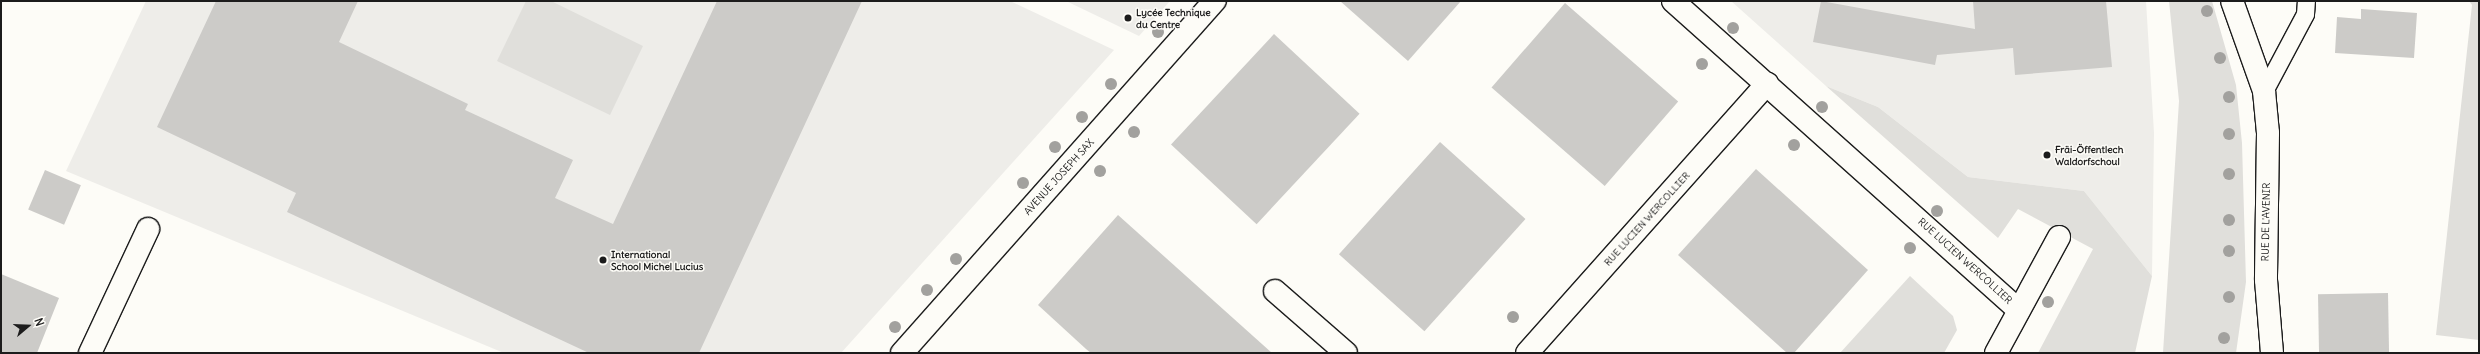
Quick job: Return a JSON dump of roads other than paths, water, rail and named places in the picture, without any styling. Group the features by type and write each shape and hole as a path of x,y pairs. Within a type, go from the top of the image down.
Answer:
{"street":[{"name":"AVENUE JOSEPH SAX","path":"902,353 1216,1"},
{"name":"RUE LUCIEN WERCOLLIER","path":"1674,1 2020,310"},
{"name":"RUE DE L'AVENIR","path":"2232,1 2264,91 2268,133 2266,280 2272,353"},
{"name":"RUE LUCIEN WERCOLLIER","path":"1527,353 1767,84"},
{"path":"90,353 148,229"},
{"name":"RUE LUCIEN WERCOLLIER","path":"1996,353 2059,237"},
{"path":"1275,290 1346,353"}],"lane":[{"path":"2264,91 2305,14 2306,1"}],"place":[{"name":"Lycée Technique du Centre","path":"1128,18"},
{"name":"Fräi-Öffentlech Waldorfschoul","path":"2047,155"},
{"name":"International School Michel Lucius","path":"603,260"}]}
